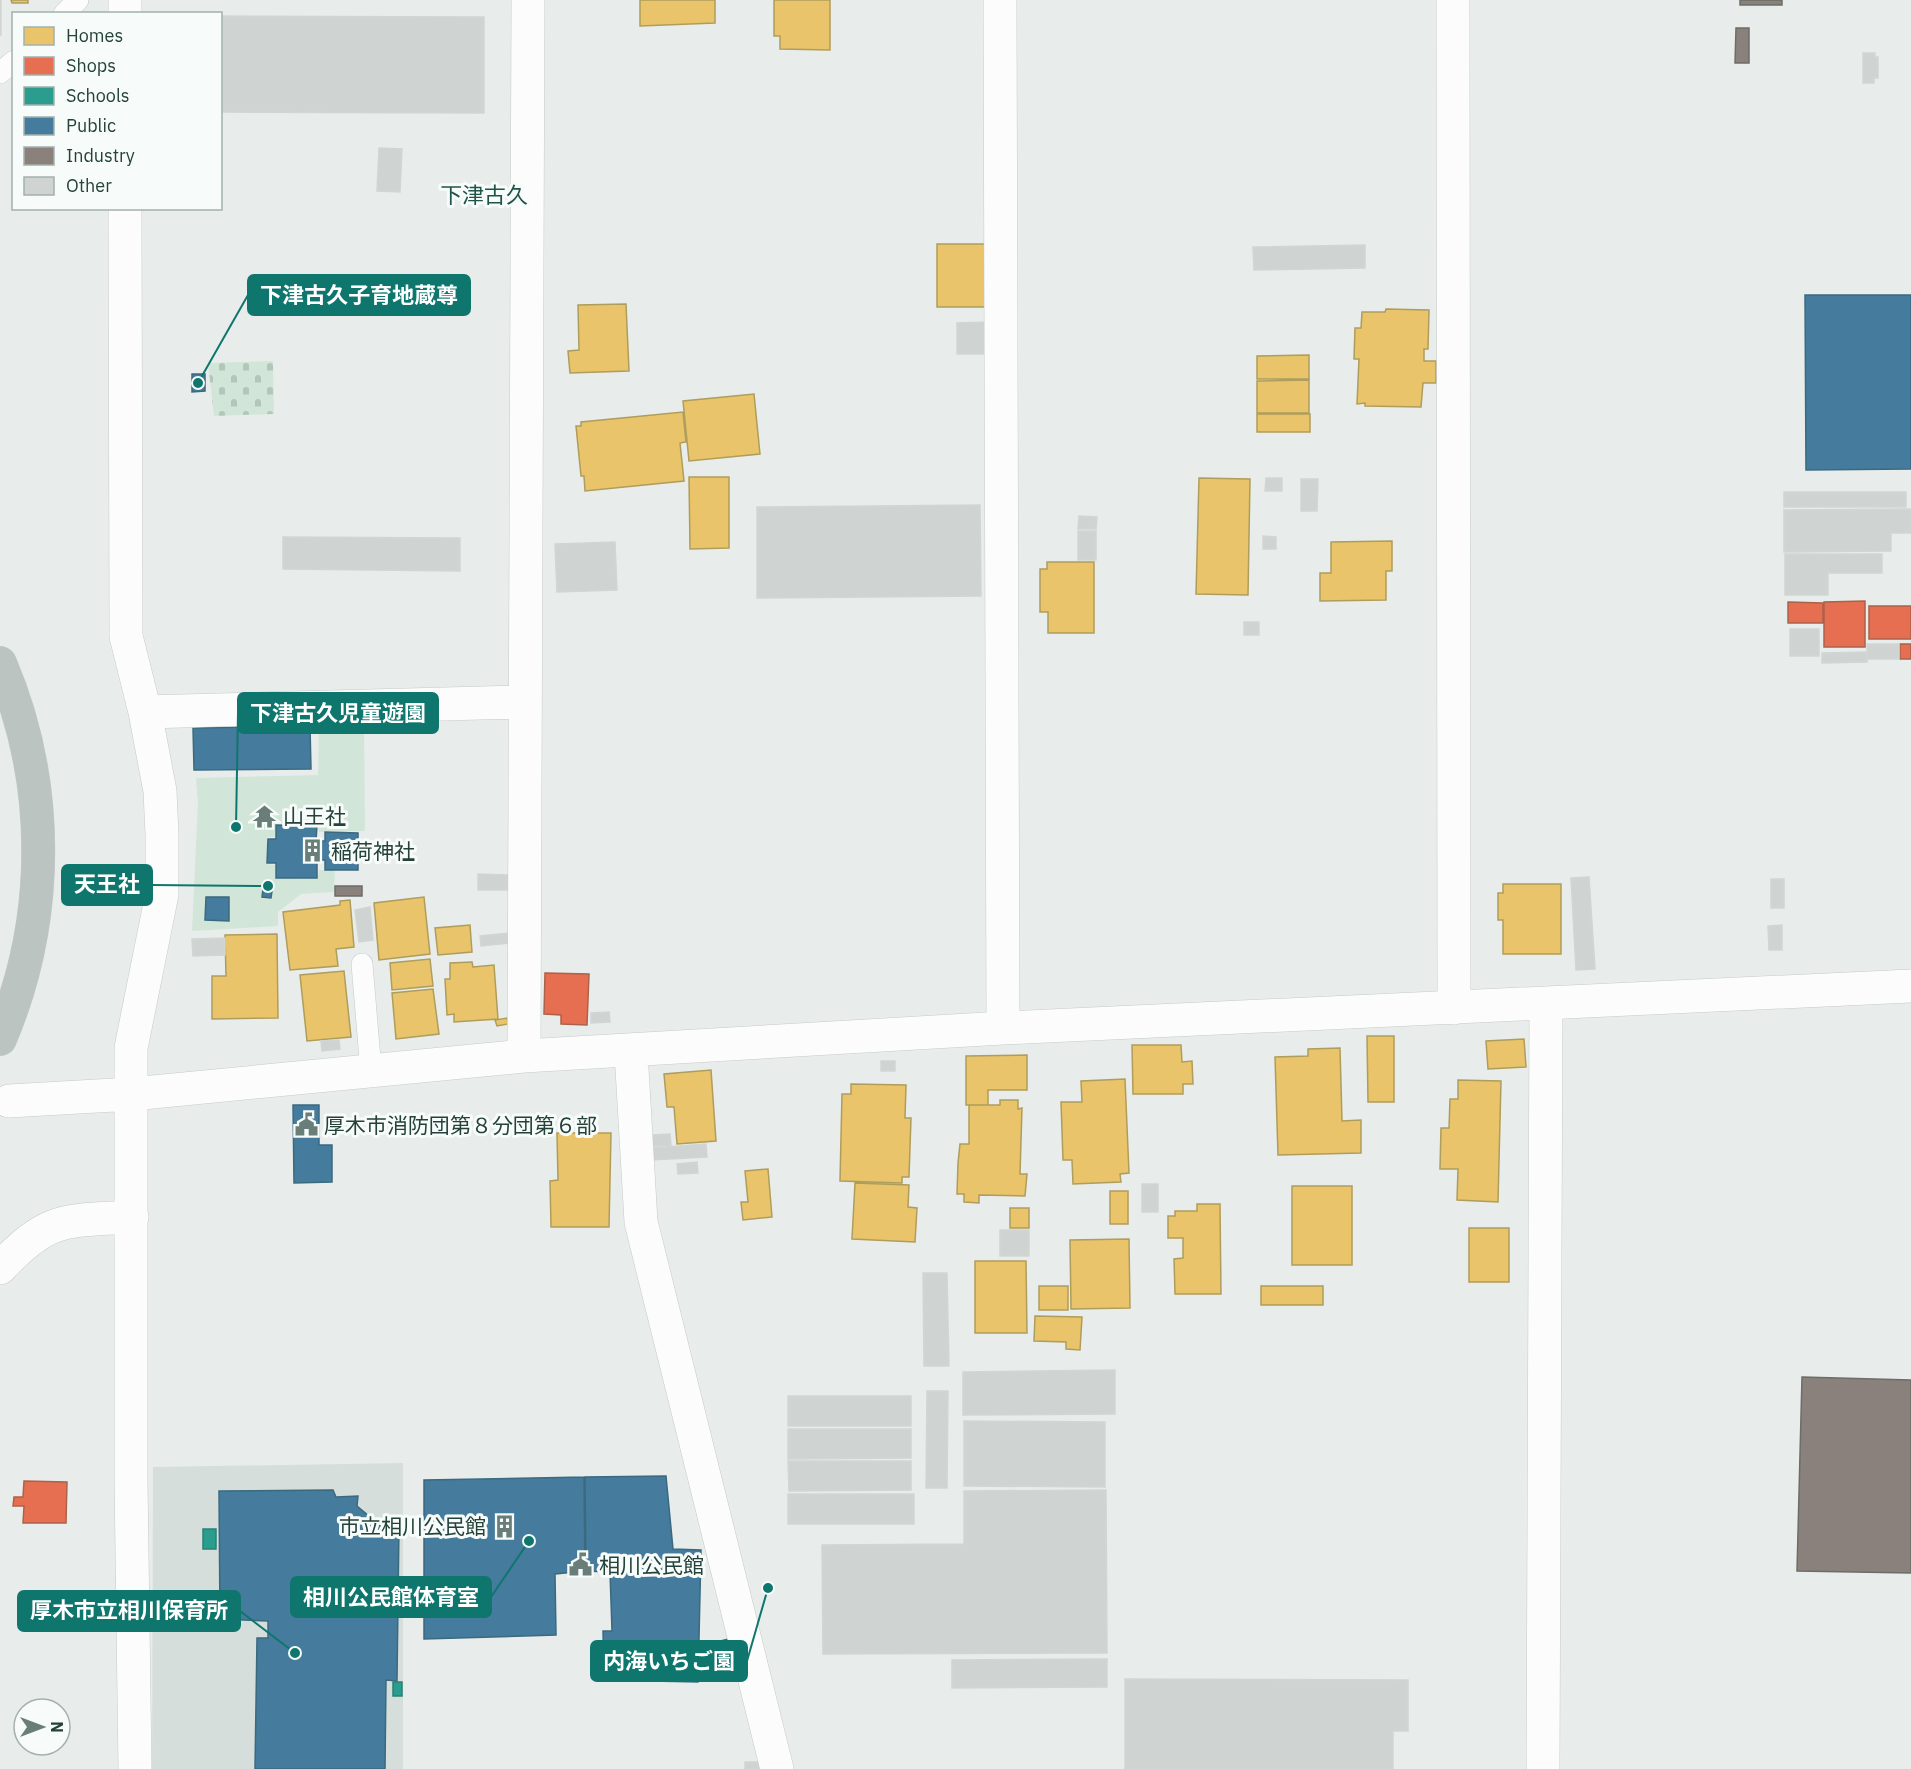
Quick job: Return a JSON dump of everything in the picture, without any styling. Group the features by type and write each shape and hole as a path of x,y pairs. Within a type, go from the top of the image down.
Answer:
{"highway":[{"path":"0,663 14,694 31,758 39,823 38,883 27,950 11,1013 0,1039"}],"street":[{"path":"524,1056 523,702 528,0"},
{"path":"1000,0 1003,1028"},
{"path":"1453,0 1454,1008"},
{"path":"125,210 126,636 145,711 160,790 162,894 131,1048 131,1480 135,1769"},
{"path":"145,711 523,702"},
{"path":"9,1101 132,1094 524,1056 631,1052 1003,1028 1911,986"},
{"path":"1543,1769 1546,1004"},
{"path":"631,1052 641,1222 777,1769"},
{"path":"0,1268 38,1231 65,1221 132,1217"}],"lane":[{"path":"66,12 78,0"},
{"path":"0,73 12,63"},
{"path":"362,964 372,1071"}],"shaded area":[{"path":"403,1463 403,1769 152,1769 153,1467"}],"green space":[{"path":"273,361 274,414 214,416 208,363"},
{"path":"319,725 364,725 365,831 319,832 318,824 275,823 275,837 267,837 267,864 275,865 275,878 317,879 319,870 335,870 334,892 301,894 278,912 278,926 192,931 198,802 196,778 318,775"}],"building: Homes":[{"path":"11,0 28,0 28,3 12,3"},
{"path":"640,0 715,0 715,23 640,26"},
{"path":"774,0 830,0 830,50 780,49 780,36 774,36"},
{"path":"937,244 985,244 986,307 937,307"},
{"path":"626,304 629,371 570,373 568,351 579,350 578,305"},
{"path":"1386,309 1429,310 1428,349 1424,349 1424,361 1436,361 1436,383 1423,383 1421,407 1357,404 1359,359 1354,359 1355,328 1361,328 1362,312 1385,312"},
{"path":"1309,355 1309,379 1257,379 1257,356"},
{"path":"1309,380 1309,413 1257,413 1257,381"},
{"path":"754,394 760,454 689,461 683,401"},
{"path":"683,412 686,442 680,443 684,481 585,491 584,476 581,476 576,426 581,426 581,422"},
{"path":"1257,414 1310,414 1310,432 1257,432"},
{"path":"689,477 729,477 729,548 690,549"},
{"path":"1199,478 1250,479 1248,595 1196,594"},
{"path":"1392,541 1392,571 1386,571 1386,600 1320,601 1320,573 1331,573 1331,542"},
{"path":"1047,562 1094,562 1094,633 1048,633 1048,612 1040,612 1040,569 1047,569"},
{"path":"1503,884 1561,884 1561,954 1503,954 1503,920 1498,920 1498,893 1503,893"},
{"path":"424,897 430,954 379,960 374,903"},
{"path":"350,900 354,947 336,949 338,966 290,970 283,912 340,905 340,901"},
{"path":"470,925 472,952 438,955 435,928"},
{"path":"277,934 278,1018 212,1019 212,976 226,976 225,935"},
{"path":"430,959 433,986 392,990 390,963"},
{"path":"472,962 473,967 494,965 498,1019 454,1022 454,1014 447,1015 445,979 450,979 450,963"},
{"path":"344,971 351,1037 307,1041 300,975"},
{"path":"433,989 439,1034 396,1039 392,993"},
{"path":"507,1018 508,1024 497,1026 495,1020"},
{"path":"1367,1036 1394,1036 1394,1102 1368,1102"},
{"path":"1524,1039 1526,1067 1488,1069 1486,1041"},
{"path":"1132,1045 1181,1045 1182,1062 1192,1061 1193,1084 1183,1084 1183,1094 1133,1094"},
{"path":"1340,1048 1342,1121 1361,1120 1361,1153 1278,1155 1275,1057 1308,1056 1308,1049"},
{"path":"1027,1055 1027,1090 988,1090 988,1105 966,1105 966,1056"},
{"path":"711,1070 716,1141 677,1144 674,1107 667,1107 664,1074"},
{"path":"1125,1079 1129,1173 1120,1174 1121,1182 1073,1184 1072,1160 1063,1160 1061,1102 1082,1102 1081,1081"},
{"path":"1458,1080 1501,1081 1498,1202 1457,1200 1458,1169 1440,1169 1441,1128 1449,1128 1450,1099 1458,1099"},
{"path":"851,1084 906,1085 905,1118 911,1118 909,1177 902,1177 902,1183 840,1181 842,1094 851,1094"},
{"path":"1000,1100 1018,1100 1018,1109 1022,1108 1020,1174 1027,1174 1025,1196 979,1195 979,1203 964,1202 964,1194 957,1194 958,1163 960,1144 969,1144 969,1105 1000,1105"},
{"path":"557,1133 611,1133 609,1227 551,1227 550,1181 558,1180"},
{"path":"768,1169 772,1217 743,1220 741,1202 748,1202 745,1171"},
{"path":"855,1183 909,1185 908,1207 917,1208 915,1242 852,1239"},
{"path":"1292,1186 1352,1186 1352,1265 1292,1265"},
{"path":"1110,1191 1128,1191 1128,1224 1110,1224"},
{"path":"1197,1204 1220,1204 1221,1294 1175,1294 1174,1259 1183,1258 1183,1238 1168,1238 1168,1216 1175,1216 1175,1211 1197,1211"},
{"path":"1010,1208 1029,1208 1029,1228 1010,1228"},
{"path":"1469,1228 1509,1228 1509,1282 1469,1282"},
{"path":"1129,1239 1130,1308 1071,1309 1070,1240"},
{"path":"975,1261 1026,1261 1027,1333 975,1333"},
{"path":"1039,1286 1068,1286 1068,1310 1039,1310"},
{"path":"1261,1286 1323,1286 1323,1305 1261,1305"},
{"path":"1035,1316 1082,1317 1080,1350 1066,1349 1066,1342 1034,1341"}],"building: Shops":[{"path":"1865,601 1865,647 1824,647 1824,602"},
{"path":"1788,602 1823,603 1823,623 1788,623"},
{"path":"1869,606 1911,606 1911,639 1869,639"},
{"path":"1900,644 1911,644 1911,659 1900,659"},
{"path":"545,973 589,974 587,1025 561,1024 561,1015 544,1014"},
{"path":"24,1481 67,1482 66,1523 23,1523 24,1506 13,1506 14,1497 23,1497"}],"building: Schools":[{"path":"203,1529 216,1529 216,1549 203,1549"},
{"path":"393,1682 402,1682 402,1696 393,1696"}],"building: Public":[{"path":"1805,295 1911,295 1911,469 1806,470"},
{"path":"192,374 205,374 205,391 192,392"},
{"path":"310,726 311,769 194,770 193,728"},
{"path":"268,811 270,817 263,819 261,813"},
{"name":"稲荷神社","path":"276,825 317,826 316,841 325,841 325,832 358,833 358,870 325,870 325,860 317,860 317,878 276,878 276,863 267,863 268,839 276,839"},
{"path":"264,882 273,883 272,890 263,889"},
{"path":"263,889 272,891 271,898 262,897"},
{"path":"206,897 229,897 229,921 205,920"},
{"name":"厚木市消防団第８分団第６部","path":"293,1105 319,1105 319,1145 332,1145 332,1182 294,1183"},
{"path":"666,1476 673,1549 701,1550 698,1682 604,1680 603,1631 612,1631 610,1572 586,1571 585,1477"},
{"name":"市立相川公民館","path":"584,1477 585,1571 555,1574 556,1635 424,1639 424,1480"},
{"path":"333,1490 336,1497 358,1496 357,1506 382,1527 399,1526 397,1681 386,1680 385,1769 255,1769 257,1638 268,1638 268,1621 220,1619 219,1491"},
{"path":"729,1639 739,1674 726,1678 716,1642"}],"building: Industry":[{"path":"1740,0 1782,0 1782,5 1740,5"},
{"path":"1736,28 1749,28 1749,63 1735,63"},
{"path":"335,886 362,886 362,896 335,896"},
{"path":"1802,1377 1911,1380 1911,1573 1797,1571"}],"building: Other":[{"path":"1,0 1,35 0,35"},
{"path":"222,16 484,17 484,113 222,112"},
{"path":"1863,53 1875,53 1875,57 1878,57 1878,78 1874,78 1874,83 1863,83"},
{"path":"379,148 402,149 400,192 377,191"},
{"path":"1365,245 1365,268 1254,270 1253,247"},
{"path":"989,322 990,354 957,354 957,323"},
{"path":"1266,478 1282,478 1282,491 1265,491"},
{"path":"1301,479 1318,479 1317,511 1301,511"},
{"path":"1784,492 1906,492 1906,507 1784,507"},
{"path":"980,505 981,596 757,598 757,507"},
{"path":"1911,509 1911,533 1891,533 1891,551 1784,552 1784,510"},
{"path":"1079,516 1097,517 1096,529 1078,529"},
{"path":"1078,531 1096,531 1096,560 1078,560"},
{"path":"1263,536 1276,537 1276,549 1263,549"},
{"path":"283,537 460,538 460,571 283,569"},
{"path":"615,542 617,590 557,592 555,544"},
{"path":"1785,554 1882,554 1882,573 1828,573 1828,595 1785,595"},
{"path":"1244,622 1259,622 1259,635 1244,635"},
{"path":"1790,629 1819,629 1819,656 1790,656"},
{"path":"1867,644 1899,644 1899,659 1867,659"},
{"path":"1867,652 1867,662 1822,663 1822,653"},
{"path":"478,874 508,875 508,890 478,890"},
{"path":"1589,877 1595,969 1576,970 1571,878"},
{"path":"1771,879 1784,879 1784,908 1771,908"},
{"path":"370,907 373,940 359,942 355,910"},
{"path":"1782,925 1782,950 1769,950 1768,926"},
{"path":"509,933 510,943 481,946 480,936"},
{"path":"225,938 225,955 193,956 192,939"},
{"path":"609,1012 610,1022 591,1023 591,1013"},
{"path":"339,1040 340,1049 322,1051 321,1041"},
{"path":"881,1061 895,1061 895,1071 881,1071"},
{"path":"670,1134 671,1145 653,1146 652,1135"},
{"path":"706,1144 707,1157 651,1160 651,1148"},
{"path":"697,1162 698,1173 678,1174 677,1164"},
{"path":"1142,1184 1158,1184 1158,1212 1142,1212"},
{"path":"1000,1230 1029,1230 1029,1256 1000,1256"},
{"path":"923,1273 947,1273 949,1366 924,1366"},
{"path":"1115,1370 1115,1414 963,1415 963,1372"},
{"path":"927,1391 948,1391 947,1488 926,1488"},
{"path":"788,1396 911,1396 911,1426 788,1426"},
{"path":"964,1421 1105,1422 1105,1487 964,1486"},
{"path":"788,1429 911,1429 911,1458 788,1459"},
{"path":"788,1461 911,1461 911,1490 789,1491"},
{"path":"1106,1490 1107,1653 823,1654 822,1545 964,1544 964,1491"},
{"path":"788,1494 914,1494 914,1524 788,1524"},
{"path":"1107,1659 1107,1687 952,1688 952,1660"},
{"path":"1125,1679 1408,1680 1408,1731 1393,1731 1393,1769 1125,1769"},
{"path":"745,1762 759,1762 759,1769 745,1769"}],"place":[{"name":"下津古久子育地蔵尊","path":"198,383"},
{"name":"山王社","path":"265,816"},
{"name":"下津古久児童遊園","path":"236,827"},
{"name":"稲荷神社","path":"313,851"},
{"name":"天王社","path":"268,886"},
{"name":"厚木市消防団第８分団第６部","path":"306,1125"},
{"name":"市立相川公民館","path":"504,1526"},
{"name":"相川公民館体育室","path":"529,1541"},
{"name":"相川公民館","path":"581,1565"},
{"name":"内海いちご園","path":"768,1588"},
{"name":"厚木市立相川保育所","path":"295,1653"}],"district":[{"name":"下津古久","path":"484,194"}]}
